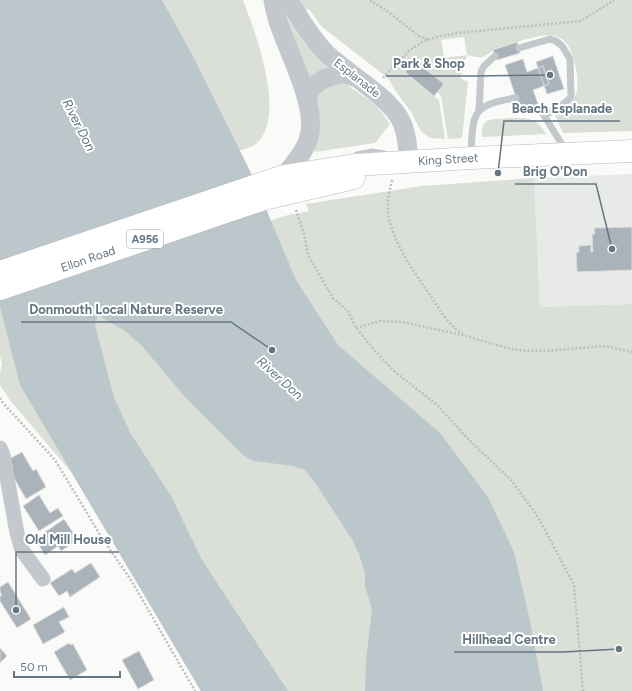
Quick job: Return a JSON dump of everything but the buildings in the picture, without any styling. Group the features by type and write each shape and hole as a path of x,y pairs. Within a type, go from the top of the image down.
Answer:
{"main road":[{"name":"King Street","path":"292,178 355,165 402,165 471,158 632,151"},
{"name":"Ellon Road","path":"0,272 292,178"},
{"name":"Ellon Road","path":"0,289 264,199 292,178"}],"street":[{"path":"273,0 277,18 308,104 310,116 309,139 292,178"},
{"name":"Esplanade","path":"288,0 318,45 354,77 382,98 402,121 407,141 402,165"},
{"path":"308,104 311,90 322,80 328,77 343,74 354,77"},
{"path":"0,448 3,455 17,533 22,550 43,579"}],"lane":[{"path":"519,48 550,39 556,41 562,46 570,60 571,97 566,102 544,116"},
{"path":"471,158 473,123 479,110 481,72 484,66 495,56"},
{"path":"479,110 489,104 501,100 516,98"},
{"path":"540,109 567,153"},
{"path":"349,157 372,152 390,156 402,165"}],"path":[{"path":"370,0 420,37 428,39"},
{"path":"371,90 410,50 424,40 457,33 581,21 614,0"},
{"path":"402,165 387,205 389,219 408,263 446,319 455,329 466,336"},
{"path":"292,178 308,255 333,298 348,311 356,328 394,372 437,405 468,440 511,480 538,517 574,585 583,691"},
{"path":"356,328 380,321 403,322 466,336 511,349 544,351 605,346 632,352"},
{"path":"0,398 55,460 102,538 131,580 195,691"}],"shaded area":[{"path":"0,0 243,0 266,72 269,93 269,112 266,129 255,145 247,149 224,154 251,228 284,216 309,211 306,204 422,186 534,178 540,307 632,304 632,691 201,691 71,472 9,399 0,385 2,364 0,356"},
{"path":"297,0 632,0 632,131 563,133 555,115 575,98 577,87 576,69 572,54 564,41 553,35 545,35 495,49 486,56 477,57 467,55 460,78 468,82 462,138 448,139 441,96 437,92 443,84 415,61 405,73 439,100 445,139 430,138 421,131 411,112 388,78 322,27 309,9 304,10","holes":["464,37 467,55 444,58 441,40"]},
{"path":"284,13 304,42 328,69 310,82"},
{"path":"342,83 376,105 390,124 375,143 315,152 315,103 323,88"},
{"path":"522,118 535,121 543,128 546,134 482,137 483,125 486,122 493,119"},
{"path":"632,174 632,304 540,307 534,178"}],"water":[{"name":"River Don","path":"0,0 162,0 195,60 251,173 296,280 338,345 440,433 488,497 514,552 530,621 543,691 365,691 366,660 372,609 365,586 365,573 353,541 314,481 305,470 293,466 254,461 243,455 186,398 141,345 124,330 107,321 98,314 95,325 114,398 131,434 171,496 202,560 288,691 201,691 20,385 0,306"}],"place":[{"name":"Park & Shop","path":"550,75"},
{"name":"Beach Esplanade","path":"498,173"},
{"name":"Brig O'Don","path":"612,249"},
{"name":"Donmouth Local Nature Reserve","path":"272,350"},
{"name":"Old Mill House","path":"16,610"},
{"name":"Hillhead Centre","path":"619,649"}]}
